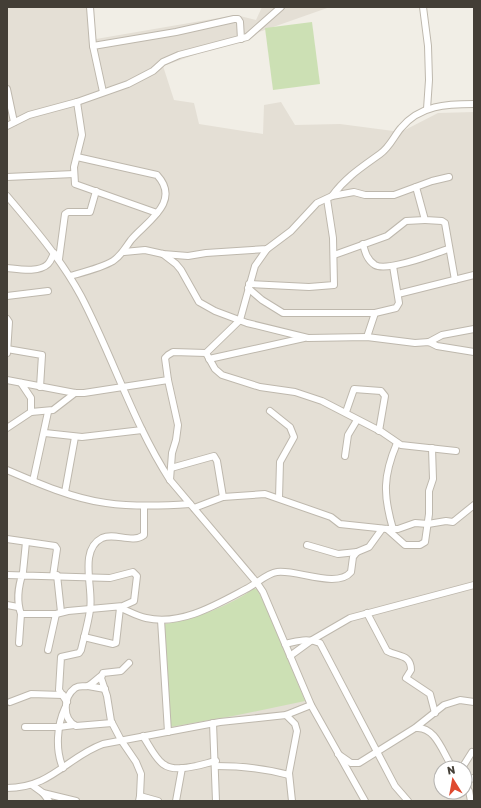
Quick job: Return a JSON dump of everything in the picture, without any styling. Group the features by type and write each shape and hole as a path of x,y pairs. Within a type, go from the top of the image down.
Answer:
{"street":[{"path":"90,7 93,46 104,92"},
{"path":"7,126 29,115 77,102 134,82 153,71 163,62 180,55 249,36 281,7"},
{"path":"423,7 428,60 427,109"},
{"path":"93,46 176,32 234,19 238,19 240,22 241,39"},
{"path":"7,89 14,122"},
{"path":"77,102 82,135 74,174 75,184 158,213"},
{"path":"249,286 333,286 335,284 334,255 329,197 345,179 389,145 408,120 437,105 474,104"},
{"path":"70,276 112,262 124,252 131,241 158,213 166,194 164,186 157,176 77,157"},
{"path":"7,177 74,174"},
{"path":"207,356 240,320 255,266 267,249 291,231 317,203 329,197 354,192 365,195 394,195 449,177"},
{"path":"416,187 425,220"},
{"path":"59,259 65,214 68,212 90,212 96,191"},
{"path":"7,196 59,259 70,276 86,306 142,430 170,480 257,584 266,599 311,705 365,801"},
{"path":"334,255 387,236 406,221 425,220 444,222 455,280"},
{"path":"362,244 365,255 374,265 380,267 392,266 448,249"},
{"path":"124,252 144,250 163,254 188,256 206,253 267,249"},
{"path":"7,268 31,269 43,267 49,263 54,253"},
{"path":"163,254 181,270 199,302 215,311 240,320 265,328 308,338"},
{"path":"249,286 262,300 283,313 375,313 396,308 399,303 392,266"},
{"path":"398,294 424,286 474,275"},
{"path":"7,296 48,291"},
{"path":"367,337 375,313"},
{"path":"7,320 9,322 7,354"},
{"path":"170,480 178,425 168,380 166,358 173,352 207,356 264,348 308,338 367,337 415,343 429,342 442,335 474,329"},
{"path":"429,342 437,346 474,352"},
{"path":"7,349 42,355 40,387"},
{"path":"207,356 214,369 222,374 260,387 295,392 346,412 357,420 379,430 397,443 456,451"},
{"path":"7,380 75,394 123,388 168,380"},
{"path":"21,383 29,392 31,398 31,412"},
{"path":"346,412 354,389 381,391 385,396 379,430"},
{"path":"7,428 31,412 48,412 58,407 75,394"},
{"path":"270,411 290,427 294,437 280,462 279,498"},
{"path":"33,481 45,433 48,412"},
{"path":"345,456 348,435 357,420"},
{"path":"45,433 75,437 142,430"},
{"path":"66,492 75,437"},
{"path":"397,443 389,461 385,503 387,529 405,544 420,545 425,542 428,524 428,498 434,472 432,448"},
{"path":"171,468 214,456 217,461 223,497"},
{"path":"7,470 33,481 106,503 144,506 192,506 223,497 265,494 331,517 340,524 387,529 415,523 428,524 440,521 456,521 474,506"},
{"path":"74,725 67,718 66,704 63,695 59,690 61,657 80,652 91,609 89,576 90,551 98,541 108,536 127,538 144,535 144,506"},
{"path":"307,545 338,554 357,552 369,547 387,529"},
{"path":"7,539 56,547 55,575 58,613 48,650"},
{"path":"19,643 22,614 18,607 26,542"},
{"path":"118,608 142,617 161,620 175,619 199,611 257,584 278,571 289,571 328,579 343,577 351,572 353,557 357,552"},
{"path":"7,575 55,575 110,578 136,573 136,597 134,601 118,608 91,609 58,613 22,614"},
{"path":"290,656 312,640 350,618 474,585"},
{"path":"7,605 18,607"},
{"path":"84,637 114,644 118,608"},
{"path":"367,613 387,651 405,656 410,661 411,670 406,678 430,694 435,713"},
{"path":"161,620 168,732"},
{"path":"285,644 296,641 312,640 320,643 395,786 408,801"},
{"path":"88,686 103,673 121,671 129,663"},
{"path":"101,676 112,723 139,768 142,780 140,799 158,801"},
{"path":"63,768 59,759 58,727 66,704 73,690 78,686 105,689"},
{"path":"10,702 31,694 63,695"},
{"path":"337,753 354,764 359,763 415,728 452,701 468,700 474,702"},
{"path":"7,788 32,785 63,768 97,746 121,740 213,723 286,715 311,705"},
{"path":"286,715 295,724 297,731 289,775 292,801"},
{"path":"25,727 84,726 112,723"},
{"path":"213,723 216,801"},
{"path":"415,728 423,727 433,735 447,760"},
{"path":"143,736 162,763 168,766 182,768 215,764 272,770 289,775"},
{"path":"467,760 472,752"},
{"path":"176,801 182,768"},
{"path":"32,785 42,792 49,801"},
{"path":"42,792 76,801"}],"shaded area":[{"path":"7,7 93,7 96,39 236,15 256,20 262,7 330,7 163,66 174,100 194,103 199,124 263,134 264,105 281,102 295,125 340,124 401,132 438,113 474,112 474,801 7,801"}],"green space":[{"path":"312,22 320,84 273,90 265,28"},
{"path":"253,589 257,589 270,615 305,701 170,727 164,624 198,616 233,601"}]}
